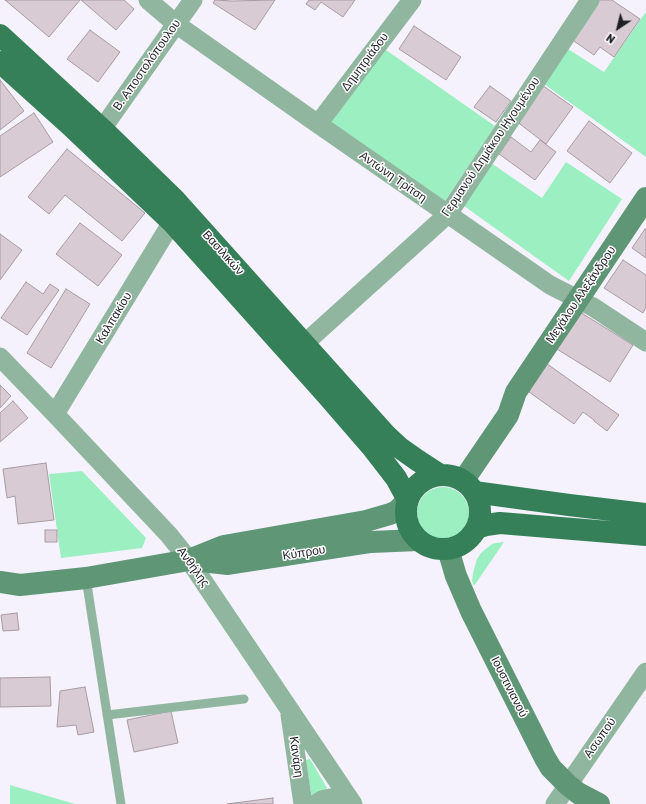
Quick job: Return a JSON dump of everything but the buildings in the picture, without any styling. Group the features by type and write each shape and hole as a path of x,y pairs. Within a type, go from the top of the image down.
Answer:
{"main road":[{"name":"Βασιλικών","path":"0,35 102,129 176,201 386,435 400,448 417,460 456,481"},
{"name":"Βασιλικών","path":"0,62 70,125 172,222 372,447 396,478 408,500"},
{"path":"456,481 479,502 480,518 477,528 471,537 458,546 443,550 427,546 418,540 411,532 407,522 406,512 408,500 412,491 418,484 431,477 456,481 562,504 646,514"},
{"path":"477,528 500,523 646,535"}],"street":[{"name":"Αντώνη Τρίτση","path":"148,0 176,24 550,285 593,307 646,342"},
{"name":"Β. Αποστολόπουλου","path":"102,129 192,0"},
{"name":"Δημητριάδου","path":"318,124 412,0"},
{"name":"Γερμανού Δημάκου Ηγουμένου","path":"304,344 448,214 590,0"},
{"name":"Μεγάλου Αλεξάνδρου","path":"456,481 498,406 516,392 646,198"},
{"name":"Καλπακίου","path":"55,414 172,222"},
{"name":"Ανθήλης","path":"0,357 169,535 189,560 352,803"},
{"name":"Κύπρου","path":"6,586 86,578 189,560 224,546 366,522 397,511 408,500"},
{"name":"Κύπρου","path":"189,560 228,564 371,542 418,540"},
{"name":"Ιουστινιανού","path":"448,549 456,576 471,610 542,753 551,768 568,785 578,793 598,804"},
{"name":"Ασωπού","path":"554,804 646,672"},
{"name":"Κανάρη","path":"289,710 303,804"},
{"path":"316,804 326,798 334,798 352,803"}],"lane":[{"path":"86,578 121,804"},
{"path":"107,715 244,698"}],"green space":[{"path":"645,13 646,157 544,84 568,49 604,72"},
{"path":"386,50 495,126 445,201 331,122"},
{"path":"566,162 622,199 569,281 464,206 491,163 542,198"},
{"path":"82,471 146,538 142,548 61,558 49,474"},
{"path":"438,487 448,487 462,494 469,508 469,518 462,532 448,539 438,539 428,535 421,528 417,518 417,508 421,498 428,491"},
{"path":"504,542 474,586 472,581 473,573 477,559 481,553 492,544"},
{"path":"310,759 327,788 312,799 306,760"},
{"path":"10,785 75,804 10,804"}]}
